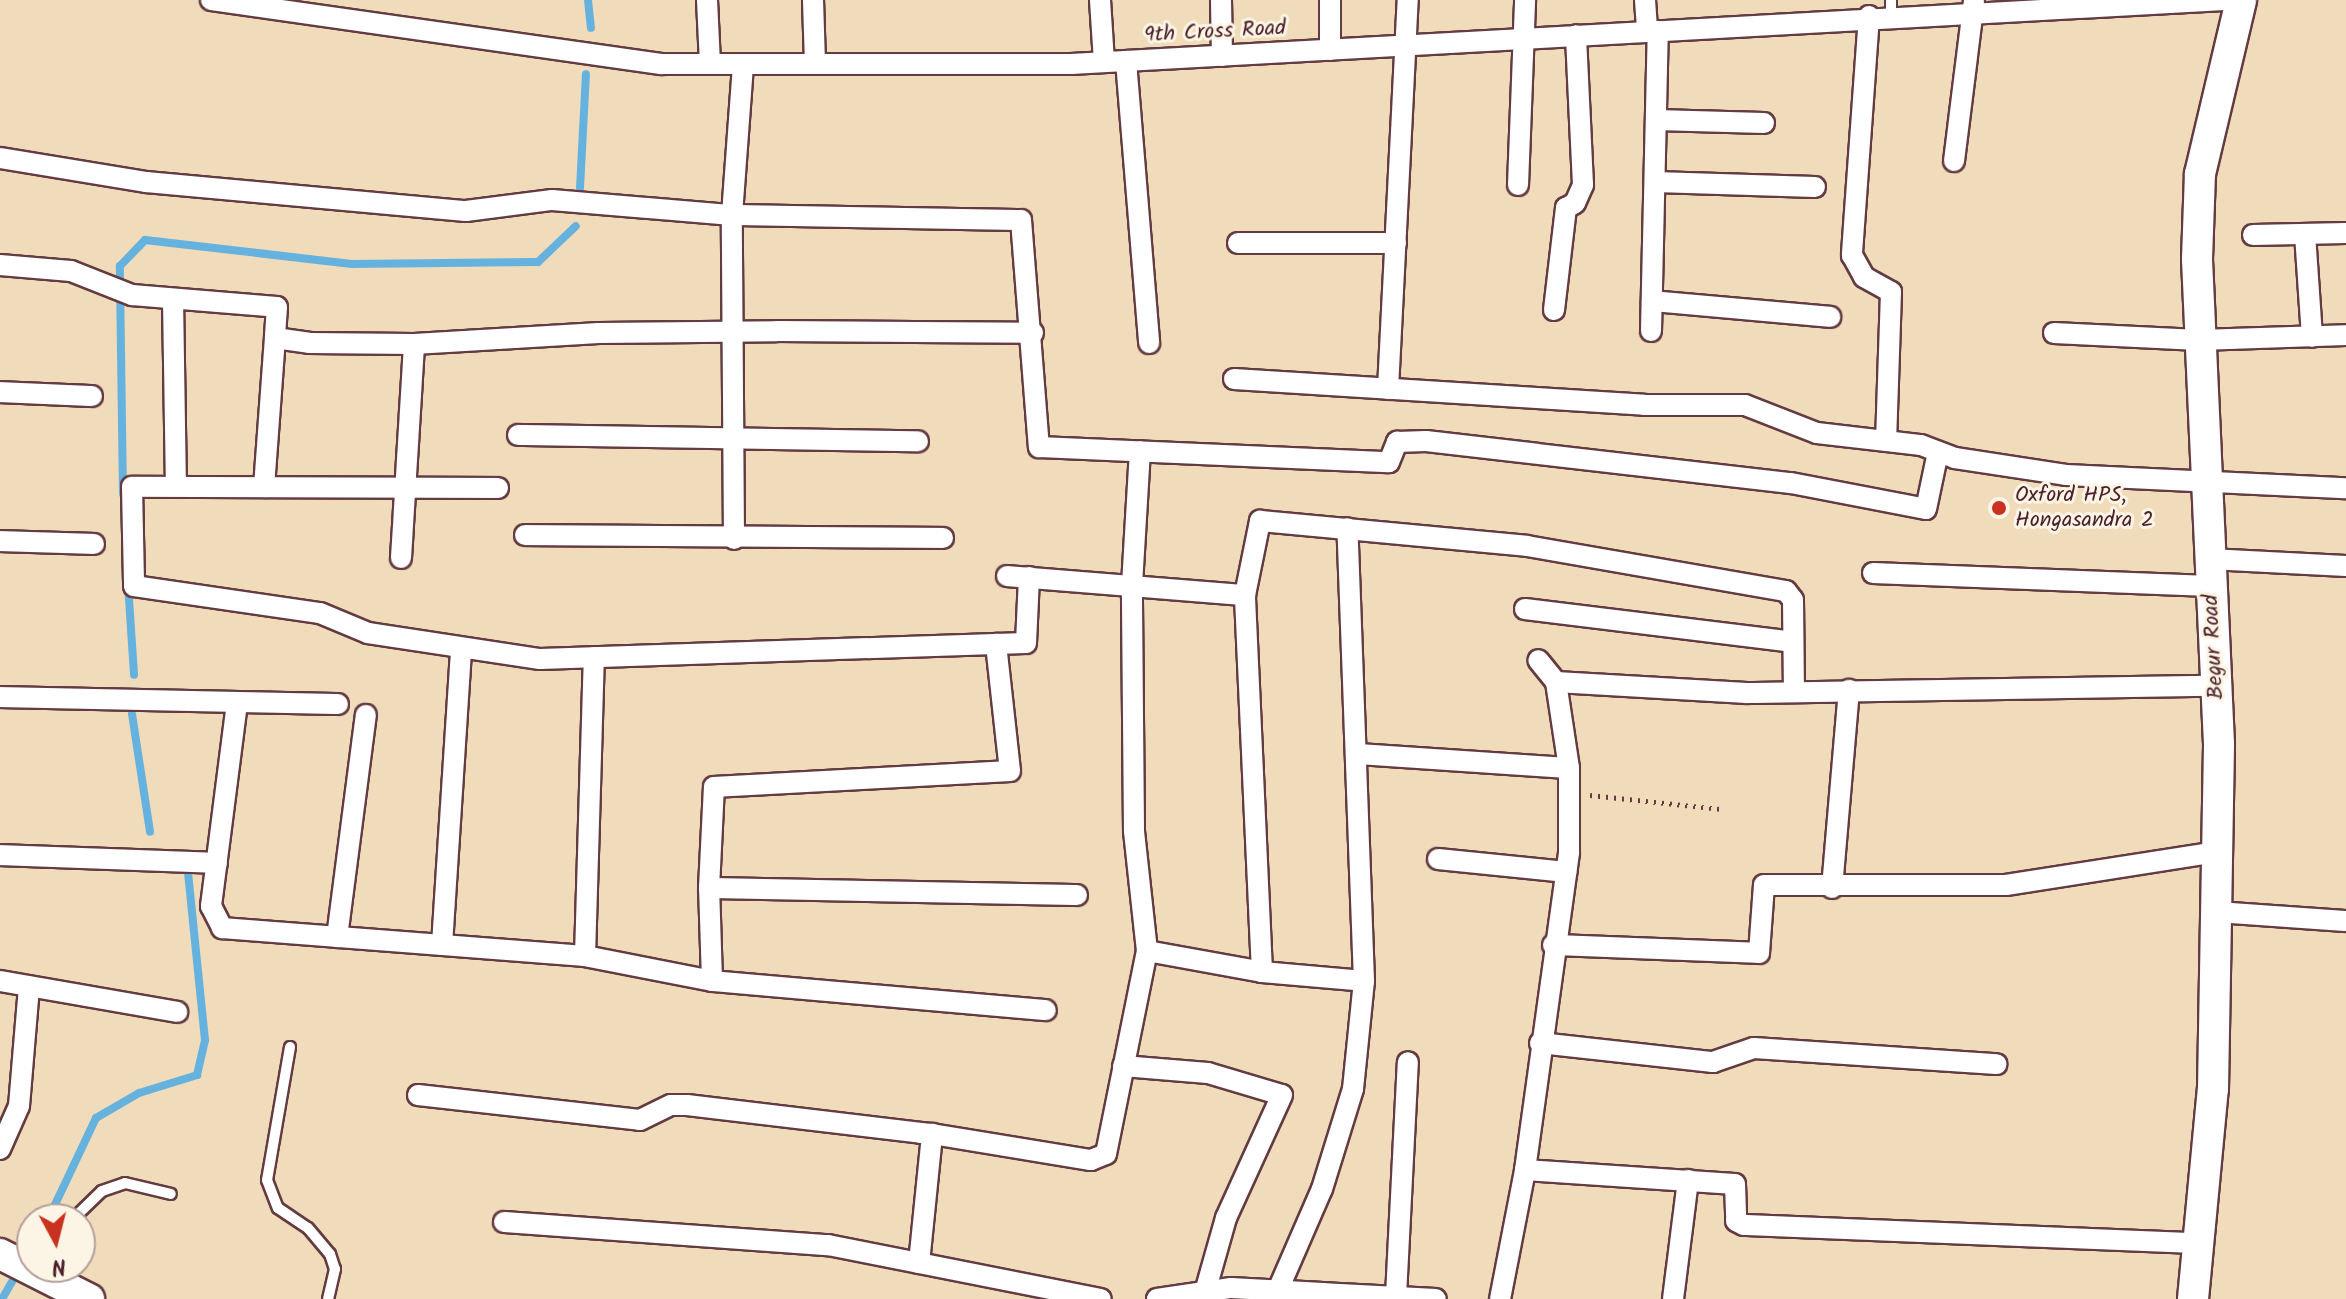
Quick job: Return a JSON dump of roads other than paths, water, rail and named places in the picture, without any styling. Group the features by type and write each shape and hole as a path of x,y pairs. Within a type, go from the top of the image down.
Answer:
{"main road":[{"name":"Begur Road","path":"2193,1299 2213,1089 2217,852 2216,686 2199,340 2200,174 2241,0"},
{"path":"55,1283 89,1299"}],"street":[{"name":"9th Cross Road","path":"211,0 302,7 661,64 1104,62 1652,32 1869,16 1891,8 2224,0"},
{"path":"707,0 710,64"},
{"path":"813,0 815,64"},
{"path":"1100,0 1104,62"},
{"path":"1221,0 1222,56"},
{"path":"1330,0 1330,50"},
{"path":"1388,389 1408,0"},
{"path":"1518,185 1526,38 1525,0"},
{"path":"1645,0 1652,32 1656,120 1651,331"},
{"path":"1954,161 1974,6"},
{"path":"1869,16 1852,255 1864,277 1891,292 1886,441"},
{"path":"1554,310 1566,208 1575,203 1583,185 1576,35"},
{"path":"1126,61 1149,343"},
{"path":"734,539 732,215 743,64"},
{"path":"1656,120 1764,123"},
{"path":"0,158 146,182 466,211 552,200 732,215 1021,220 1033,333 1039,447 1389,462 1397,442 1426,441 1791,483 1926,509 1938,452"},
{"path":"1655,182 1815,187"},
{"path":"2253,235 2346,233"},
{"path":"2305,234 2312,337"},
{"path":"1238,243 1396,243"},
{"path":"0,265 71,271 132,295 277,307 264,487"},
{"path":"173,299 176,486"},
{"path":"1652,301 1830,317"},
{"path":"275,338 414,344 732,331 1033,333"},
{"path":"2054,333 2199,340 2346,335"},
{"path":"401,558 414,344"},
{"path":"1234,379 1644,405 1745,405 1817,433 1886,441 2066,475 2346,488"},
{"path":"0,392 92,396"},
{"path":"518,435 918,441"},
{"path":"418,1095 640,1120 671,1105 687,1105 932,1134 1099,1159 1106,1154 1147,951 1134,831 1132,585 1140,451"},
{"path":"498,488 132,487 134,586 320,613 368,633 461,650 540,659 1026,643 1029,577"},
{"path":"1262,972 1245,595 1260,521 1527,546 1773,587 1793,600 1794,692"},
{"path":"1278,1290 1322,1189 1353,1089 1364,981 1347,528"},
{"path":"525,535 734,539 943,538"},
{"path":"0,541 94,544"},
{"path":"1873,573 2210,572 2346,566"},
{"path":"1007,576 1245,595"},
{"path":"1525,609 1792,642"},
{"path":"712,981 709,888 714,787 1010,771 996,644"},
{"path":"442,945 461,650"},
{"path":"585,956 594,657"},
{"path":"1500,1299 1525,1170 1553,945 1566,872 1569,768 1556,682 1538,660"},
{"path":"1556,682 1794,692 2216,686"},
{"path":"1832,888 1849,690"},
{"path":"0,697 338,704"},
{"path":"237,703 211,906 222,928 585,956 712,981 1046,1010"},
{"path":"337,937 366,715"},
{"path":"1357,754 1569,768"},
{"path":"1553,945 1759,953 1764,885 1832,888 2006,885 2217,852"},
{"path":"0,855 217,863"},
{"path":"1438,859 1566,872"},
{"path":"709,888 1077,895"},
{"path":"2216,912 2346,921"},
{"path":"1147,951 1262,972 1364,981"},
{"path":"0,981 177,1012"},
{"path":"0,1149 19,1106 29,986"},
{"path":"1540,1043 1713,1062 1754,1048 1996,1064"},
{"path":"1396,1296 1408,1062"},
{"path":"1123,1066 1208,1073 1282,1095 1226,1218 1205,1292"},
{"path":"919,1263 932,1134"},
{"path":"1525,1170 1737,1186 1739,1224 2198,1243"},
{"path":"1673,1299 1688,1180"},
{"path":"504,1222 828,1245 1101,1299"},
{"path":"1157,1299 1205,1292 1246,1294 1278,1290 1436,1299"}],"lane":[{"path":"290,1047 267,1180 278,1208 308,1228 330,1254 335,1269 328,1299"},
{"path":"90,1203 102,1191 125,1183 171,1194"}],"waterway":[{"path":"588,0 591,28"},
{"path":"580,188 586,74"},
{"path":"123,494 120,266 145,240 352,264 538,262 576,226"},
{"path":"128,584 134,675"},
{"path":"132,714 150,832"},
{"path":"56,1203 96,1118 139,1093 197,1075 205,1040 188,872"},
{"path":"2,1299 16,1275"}],"place":[{"name":"Oxford HPS, Hongasandra 2","path":"1999,508"}]}
